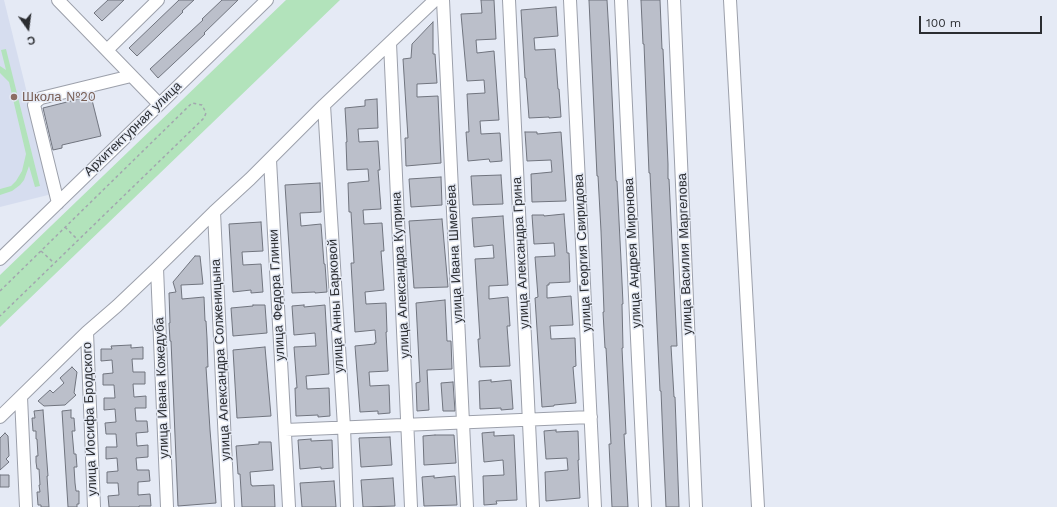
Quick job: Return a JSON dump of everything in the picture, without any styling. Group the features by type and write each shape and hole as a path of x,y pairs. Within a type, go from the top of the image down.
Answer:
{"street":[{"path":"58,0 159,104"},
{"path":"107,50 158,0"},
{"name":"Архитектурная улица","path":"0,259 267,0"},
{"path":"0,417 87,332 117,306 270,160 324,105 435,0"},
{"name":"улица Ивана Шмелёва","path":"443,0 467,507"},
{"name":"улица Александра Грина","path":"509,0 533,507"},
{"name":"улица Георгия Свиридова","path":"570,0 595,507"},
{"name":"улица Андрея Миронова","path":"621,0 645,507"},
{"name":"улица Василия Маргелова","path":"674,0 696,507"},
{"path":"730,0 758,507"},
{"name":"улица Александра Куприна","path":"390,43 411,507"},
{"path":"58,203 34,105 41,98 132,76"},
{"name":"улица Анны Барковой","path":"324,105 344,427 347,507"},
{"name":"улица Федора Глинки","path":"270,160 289,507"},
{"name":"улица Александра Солженицына","path":"214,212 228,507"},
{"name":"улица Ивана Кожедуба","path":"157,268 167,507"},
{"name":"улица Иосифа Бродского","path":"87,332 94,507"},
{"path":"21,396 26,507"},
{"path":"285,430 591,417"}],"path":[{"path":"0,291 192,103 202,105 206,113 204,118 0,316"},
{"path":"65,227 78,240"},
{"path":"41,251 54,264"}],"shaded area":[{"name":"Школа №20","path":"0,0 4,0 52,194 0,207"}],"green space":[{"path":"286,0 340,0 0,327 0,275"},
{"path":"6,49 40,186 35,187 29,166 24,180 20,185 12,191 0,195 0,189 11,186 16,181 22,171 26,154 9,82 0,73 0,66 6,70 1,50"}],"building":[{"path":"108,0 124,0 102,21 94,13"},
{"path":"179,0 194,0 137,56 129,48"},
{"path":"222,0 238,0 204,33 205,34 158,78 150,69 203,20 202,19"},
{"path":"481,0 494,0 496,39 476,40 477,53 494,51 499,120 480,121 481,134 500,133 502,161 490,162 489,159 468,161 466,132 469,132 467,94 485,93 484,80 467,81 461,14 482,13"},
{"path":"589,0 607,0 623,304 622,348 626,434 624,434 628,507 612,507 609,444 611,444 603,312 601,231"},
{"path":"641,0 660,0 677,346 671,346 675,397 679,507 666,507"},
{"path":"556,7 558,36 534,38 535,50 555,49 561,117 529,118 521,10"},
{"path":"433,22 433,54 435,54 437,83 417,84 417,97 438,96 441,163 406,166 405,138 408,138 403,59 411,58 412,44"},
{"path":"91,96 101,136 62,145 62,148 53,150 43,108"},
{"path":"377,99 378,128 358,129 359,142 378,141 380,170 378,170 381,209 363,210 364,224 382,223 384,251 381,251 384,290 365,292 366,304 386,303 388,371 369,372 370,386 389,385 390,413 378,414 378,411 360,412 355,346 376,343 375,330 355,332 351,263 354,263 348,183 369,181 368,169 347,170 345,108 365,106 365,100"},
{"path":"525,132 537,132 537,134 561,132 566,201 532,202 531,174 552,172 551,160 527,161"},
{"path":"501,175 503,204 473,205 471,176"},
{"path":"441,177 442,205 411,207 409,179"},
{"path":"320,183 321,212 300,213 301,226 321,224 327,292 292,293 285,185"},
{"path":"564,214 567,253 569,253 570,282 549,283 549,285 547,285 547,298 571,296 573,325 550,326 551,339 575,338 576,366 573,367 576,403 542,407 535,298 538,297 535,257 555,256 554,243 534,244 532,215 544,216"},
{"path":"503,216 508,285 489,286 489,299 508,297 510,326 507,326 510,366 480,367 478,339 480,339 475,259 494,258 493,245 474,247 472,218"},
{"path":"442,219 448,287 414,288 409,221"},
{"path":"261,222 263,251 242,252 243,265 261,264 263,292 251,293 251,290 233,292 229,224"},
{"path":"195,256 200,256 203,284 181,285 182,299 204,297 208,367 206,367 216,503 178,506 169,323 169,293 176,292 173,282"},
{"path":"445,300 447,341 451,341 452,369 427,370 429,410 417,411 416,383 420,382 416,303"},
{"path":"265,305 267,333 233,336 231,308"},
{"path":"304,305 304,307 325,305 329,374 306,376 307,389 329,388 330,416 296,416 295,388 297,388 294,347 316,346 315,333 294,335 292,306"},
{"path":"131,345 131,348 143,347 143,359 132,359 133,372 145,372 145,384 133,384 134,397 146,396 146,408 135,408 136,421 147,421 148,432 136,433 137,446 148,445 148,457 136,458 137,470 149,470 150,481 138,482 138,495 150,494 151,506 109,507 108,496 119,495 118,483 107,483 107,472 118,471 117,458 106,459 106,447 117,447 116,434 106,434 105,423 116,422 115,409 104,410 104,398 115,398 114,385 103,385 103,374 113,373 112,360 101,361 101,349 112,349 111,346"},
{"path":"265,347 271,416 237,418 233,350"},
{"path":"72,367 77,372 74,393 76,395 65,405 44,406 38,401 50,390 53,393 64,383 60,378"},
{"path":"491,380 491,382 511,380 513,409 480,409 479,381"},
{"path":"453,382 455,411 443,411 441,383"},
{"path":"43,410 49,507 41,507 41,505 38,505 37,492 40,492 40,485 39,469 37,469 36,462 36,456 38,456 37,439 36,431 33,431 32,418 35,418 34,411"},
{"path":"71,410 71,418 74,418 75,431 72,431 77,467 74,467 75,483 76,491 79,491 79,504 77,504 77,507 68,507 62,411"},
{"path":"556,430 556,432 578,431 580,498 546,501 545,472 568,470 567,458 546,459 544,431"},
{"path":"494,432 494,436 514,435 517,500 496,501 497,504 484,505 483,476 504,475 503,460 484,462 482,433"},
{"path":"5,433 8,436 9,456 6,459 9,462 0,470 0,438"},
{"path":"454,435 456,463 424,465 423,436"},
{"path":"390,437 392,465 361,467 359,438"},
{"path":"311,439 311,441 332,440 333,468 321,469 321,467 300,469 298,440"},
{"path":"259,442 271,442 273,470 250,472 251,485 274,485 275,507 242,507 240,474 238,474 236,446 259,444"},
{"path":"0,475 9,475 9,487 0,487"},
{"path":"434,476 434,478 455,476 457,505 424,506 422,477"},
{"path":"393,478 395,506 363,507 361,480"},
{"path":"334,481 336,507 302,507 300,483"}],"place":[{"name":"Школа №20","path":"14,97"}]}
